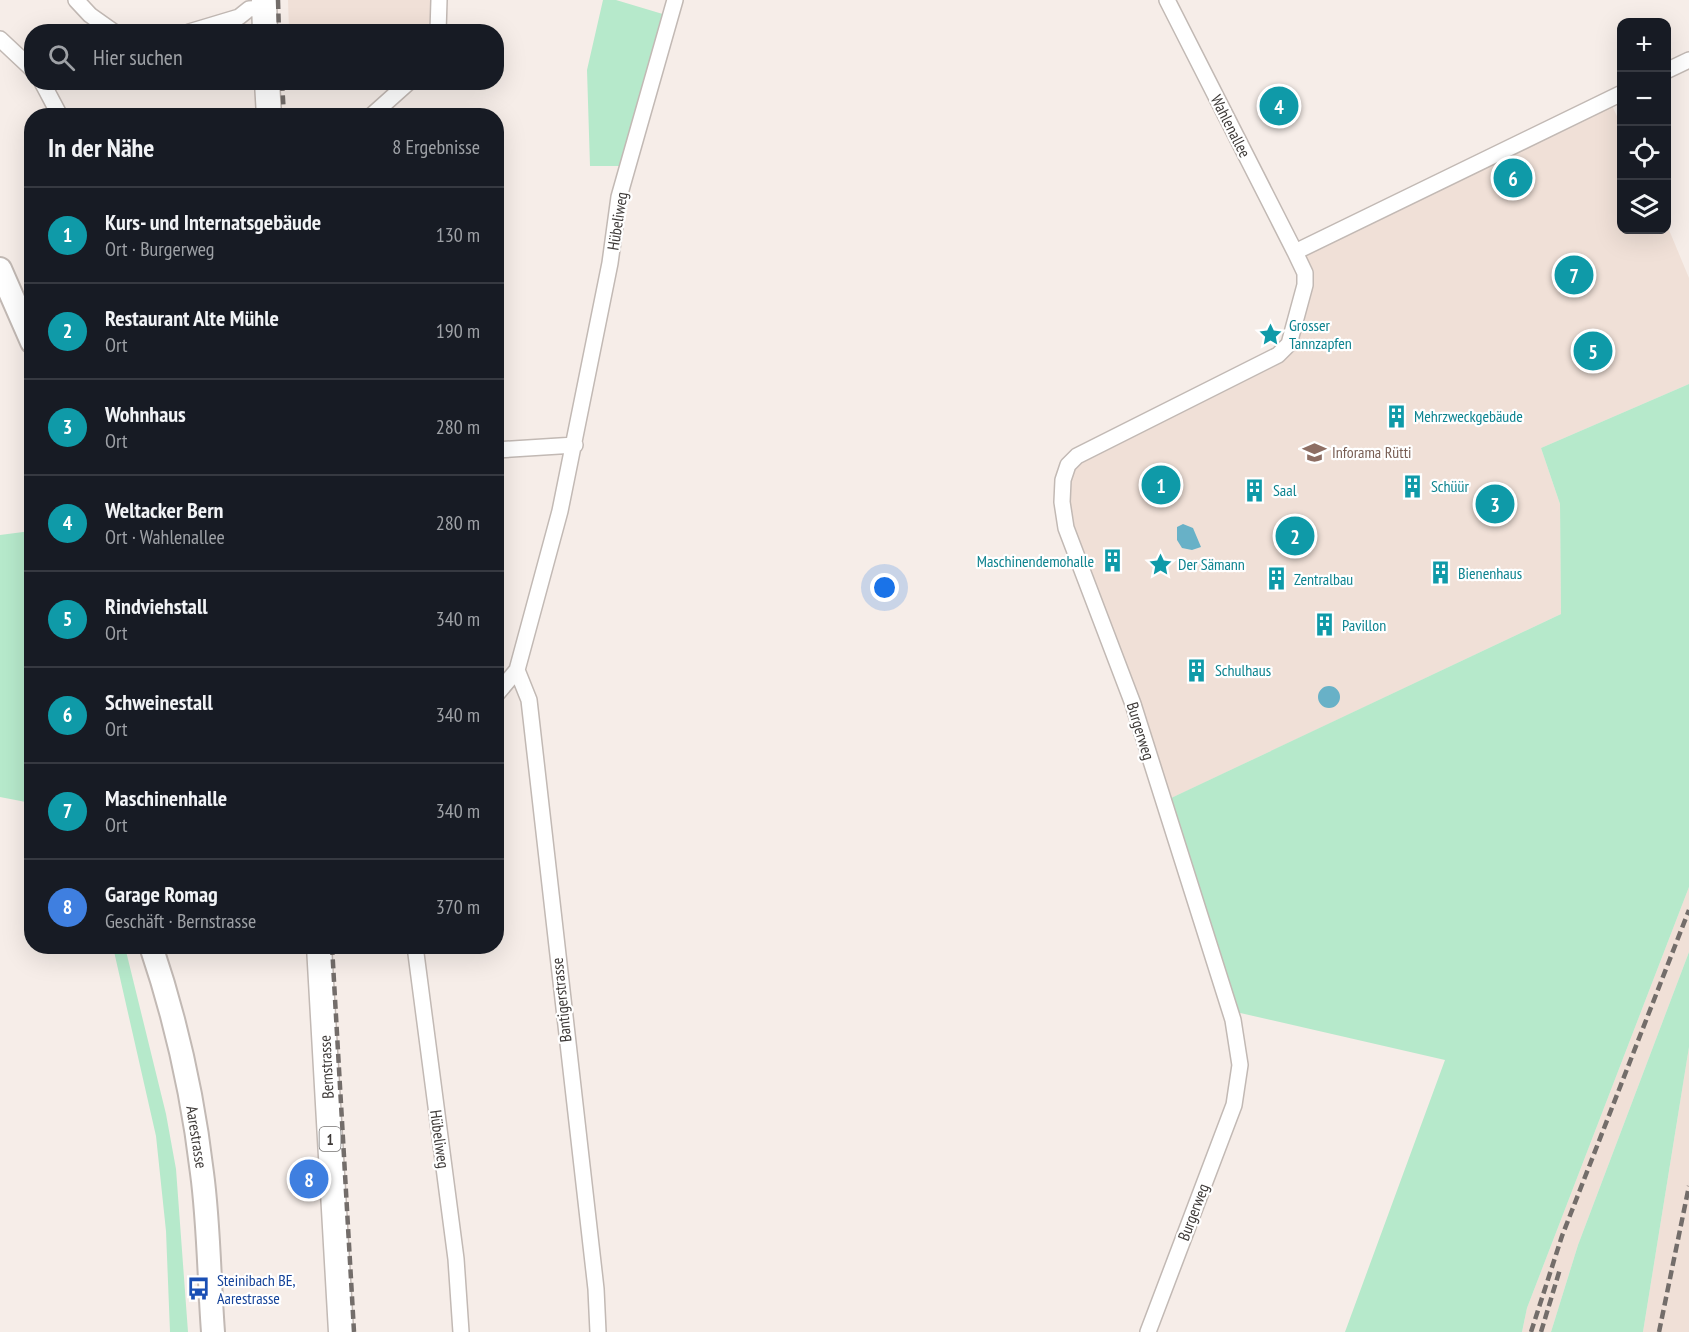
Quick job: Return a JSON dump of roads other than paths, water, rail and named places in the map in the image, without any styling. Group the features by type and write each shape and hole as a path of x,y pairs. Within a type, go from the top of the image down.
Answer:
{"main road":[{"path":"264,4 265,24"},
{"path":"267,90 269,108"},
{"name":"Bernstrasse","path":"319,954 341,1332"}],"street":[{"path":"76,0 103,24"},
{"path":"438,24 440,0"},
{"name":"Hübeliweg","path":"504,685 517,670 575,445 610,263 619,197 675,0"},
{"name":"Wahlenallee","path":"1167,0 1295,252"},
{"path":"216,24 239,17 249,9 264,4"},
{"path":"0,39 24,62"},
{"path":"1671,69 1689,60"},
{"path":"46,90 56,108"},
{"path":"380,108 400,90"},
{"path":"1295,252 1617,95"},
{"name":"Burgerweg","path":"1149,1332 1234,1105 1239,1079 1240,1051 1221,982 1133,704 1110,637 1071,544 1063,512 1063,480 1068,465 1077,456 1263,365 1285,349 1289,344 1305,285 1305,273 1295,252"},
{"path":"0,269 24,324"},
{"path":"504,449 575,445"},
{"name":"Bantigerstrasse","path":"517,670 529,700 596,1289 598,1332"},
{"name":"Aarestrasse","path":"154,954 168,1000 189,1087 203,1174 213,1332"},
{"name":"Hübeliweg","path":"416,954 456,1259 461,1332"}],"water":[{"path":"1183,524 1193,528 1201,547 1192,550 1182,548 1177,540 1177,527"},
{"path":"1329,686 1337,689 1340,697 1337,705 1329,708 1321,705 1318,697 1321,689"}],"railway":[{"path":"278,0 279,24"},
{"path":"282,90 284,108"},
{"path":"1531,1332 1562,1236 1689,910"},
{"path":"332,954 354,1332"},
{"path":"1659,1332 1689,1186"},
{"path":"1541,1332 1560,1269"}],"place":[{"name":"Weltacker Bern","path":"1279,106"},
{"name":"Schweinestall","path":"1513,178"},
{"name":"Maschinenhalle","path":"1574,275"},
{"name":"Grosser Tannzapfen","path":"1271,334"},
{"name":"Rindviehstall","path":"1593,351"},
{"name":"Mehrzweckgebäude","path":"1396,416"},
{"name":"Inforama Rütti","path":"1314,452"},
{"name":"Kurs- und Internatsgebäude","path":"1161,485"},
{"name":"Schüür","path":"1413,486"},
{"name":"Saal","path":"1255,490"},
{"name":"Wohnhaus","path":"1495,504"},
{"name":"Restaurant Alte Mühle","path":"1295,536"},
{"name":"Maschinendemohalle","path":"1112,561"},
{"name":"Der Sämann","path":"1160,564"},
{"name":"Bienenhaus","path":"1440,573"},
{"name":"Zentralbau","path":"1276,579"},
{"name":"Pavillon","path":"1324,625"},
{"name":"Schulhaus","path":"1197,670"},
{"name":"Garage Romag","path":"309,1179"},
{"name":"Steinibach BE, Aarestrasse","path":"199,1289"}]}
